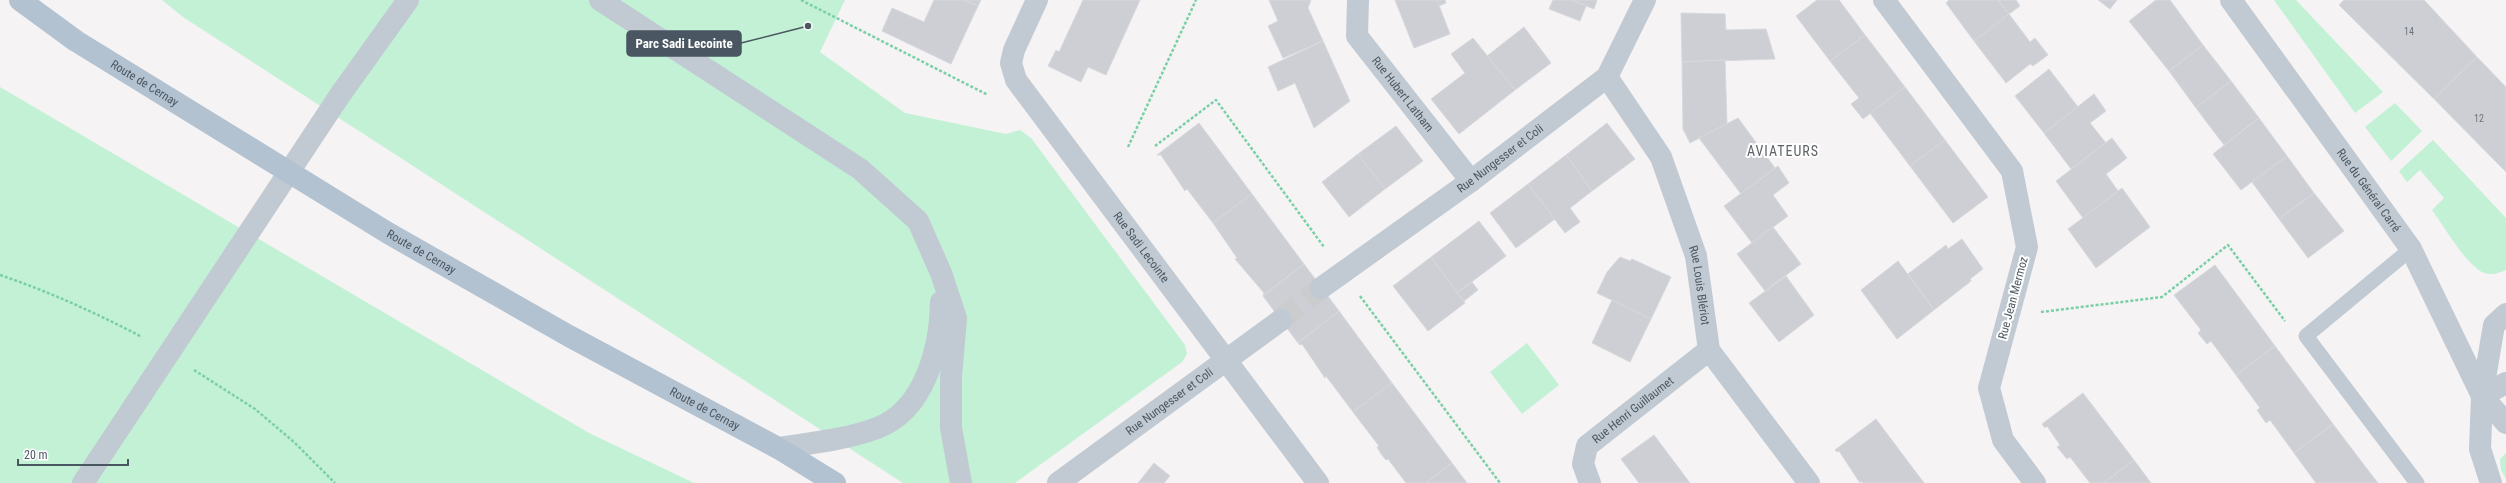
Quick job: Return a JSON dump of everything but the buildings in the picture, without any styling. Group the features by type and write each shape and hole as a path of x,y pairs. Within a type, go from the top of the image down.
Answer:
{"main road":[{"name":"Route de Cernay","path":"20,0 76,41 388,233 569,336 778,448 835,483"}],"street":[{"path":"82,483 336,102 408,0"},
{"path":"600,0 860,169 918,221 941,273 956,318 951,377 951,428 961,483"},
{"name":"Rue Sadi Lecointe","path":"1037,0 1014,50 1011,63 1016,80 1318,483"},
{"name":"Rue Hubert Latham","path":"1358,0 1357,36 1471,181"},
{"name":"Rue Nungesser et Coli","path":"1321,288 1471,181 1607,77 1645,0"},
{"name":"Rue Jean Mermoz","path":"1884,0 2012,171 2027,248 1989,388 2003,440 2034,483"},
{"name":"Rue du Général Carré","path":"2230,0 2411,249 2482,396 2506,423"},
{"name":"Rue Louis Blériot","path":"1607,77 1661,157 1696,256 1709,350 1809,483"},
{"path":"778,448 851,436 878,428 897,417 918,392 931,365 940,329 941,273"},
{"path":"2482,396 2494,325 2506,314"},
{"name":"Rue Nungesser et Coli","path":"1058,483 1281,320"},
{"name":"Rue Henri Guillaumet","path":"1590,483 1583,464 1587,446 1709,350"},
{"path":"2482,396 2506,383"},
{"name":"Rue du Général Carré","path":"2482,396 2480,449 2491,483"}],"lane":[{"path":"2411,249 2306,336 2417,483"}],"path":[{"path":"1128,147 1196,0"},
{"path":"803,1 990,96 1021,87"},
{"path":"2010,307 2043,312 2162,297 2228,245 2296,336 2306,336"},
{"path":"0,275 86,308 149,340"},
{"path":"192,368 255,409 294,442 335,483"}],"green space":[{"path":"162,0 845,0 820,52 905,113 1006,134 1020,130 1031,138 1185,345 1187,354 1182,362 1015,483 903,483 183,17"},
{"path":"2274,0 2296,0 2383,92 2355,113"},
{"path":"0,87 589,433 694,483 0,483"},
{"path":"2395,103 2422,131 2391,161 2365,127"},
{"path":"2433,140 2506,218 2506,270 2500,273 2486,274 2473,265 2460,251 2432,210 2444,198 2420,170 2407,182 2399,171"},
{"path":"1527,343 1559,385 1522,414 1490,372"},
{"path":"2506,453 2506,479 2501,470 2500,459"}],"tunnel":[{"path":"1281,320 1321,288"}],"place":[{"name":"Parc Sadi Lecointe","path":"808,26"}],"district":[{"name":"AVIATEURS","path":"1783,151"}]}
